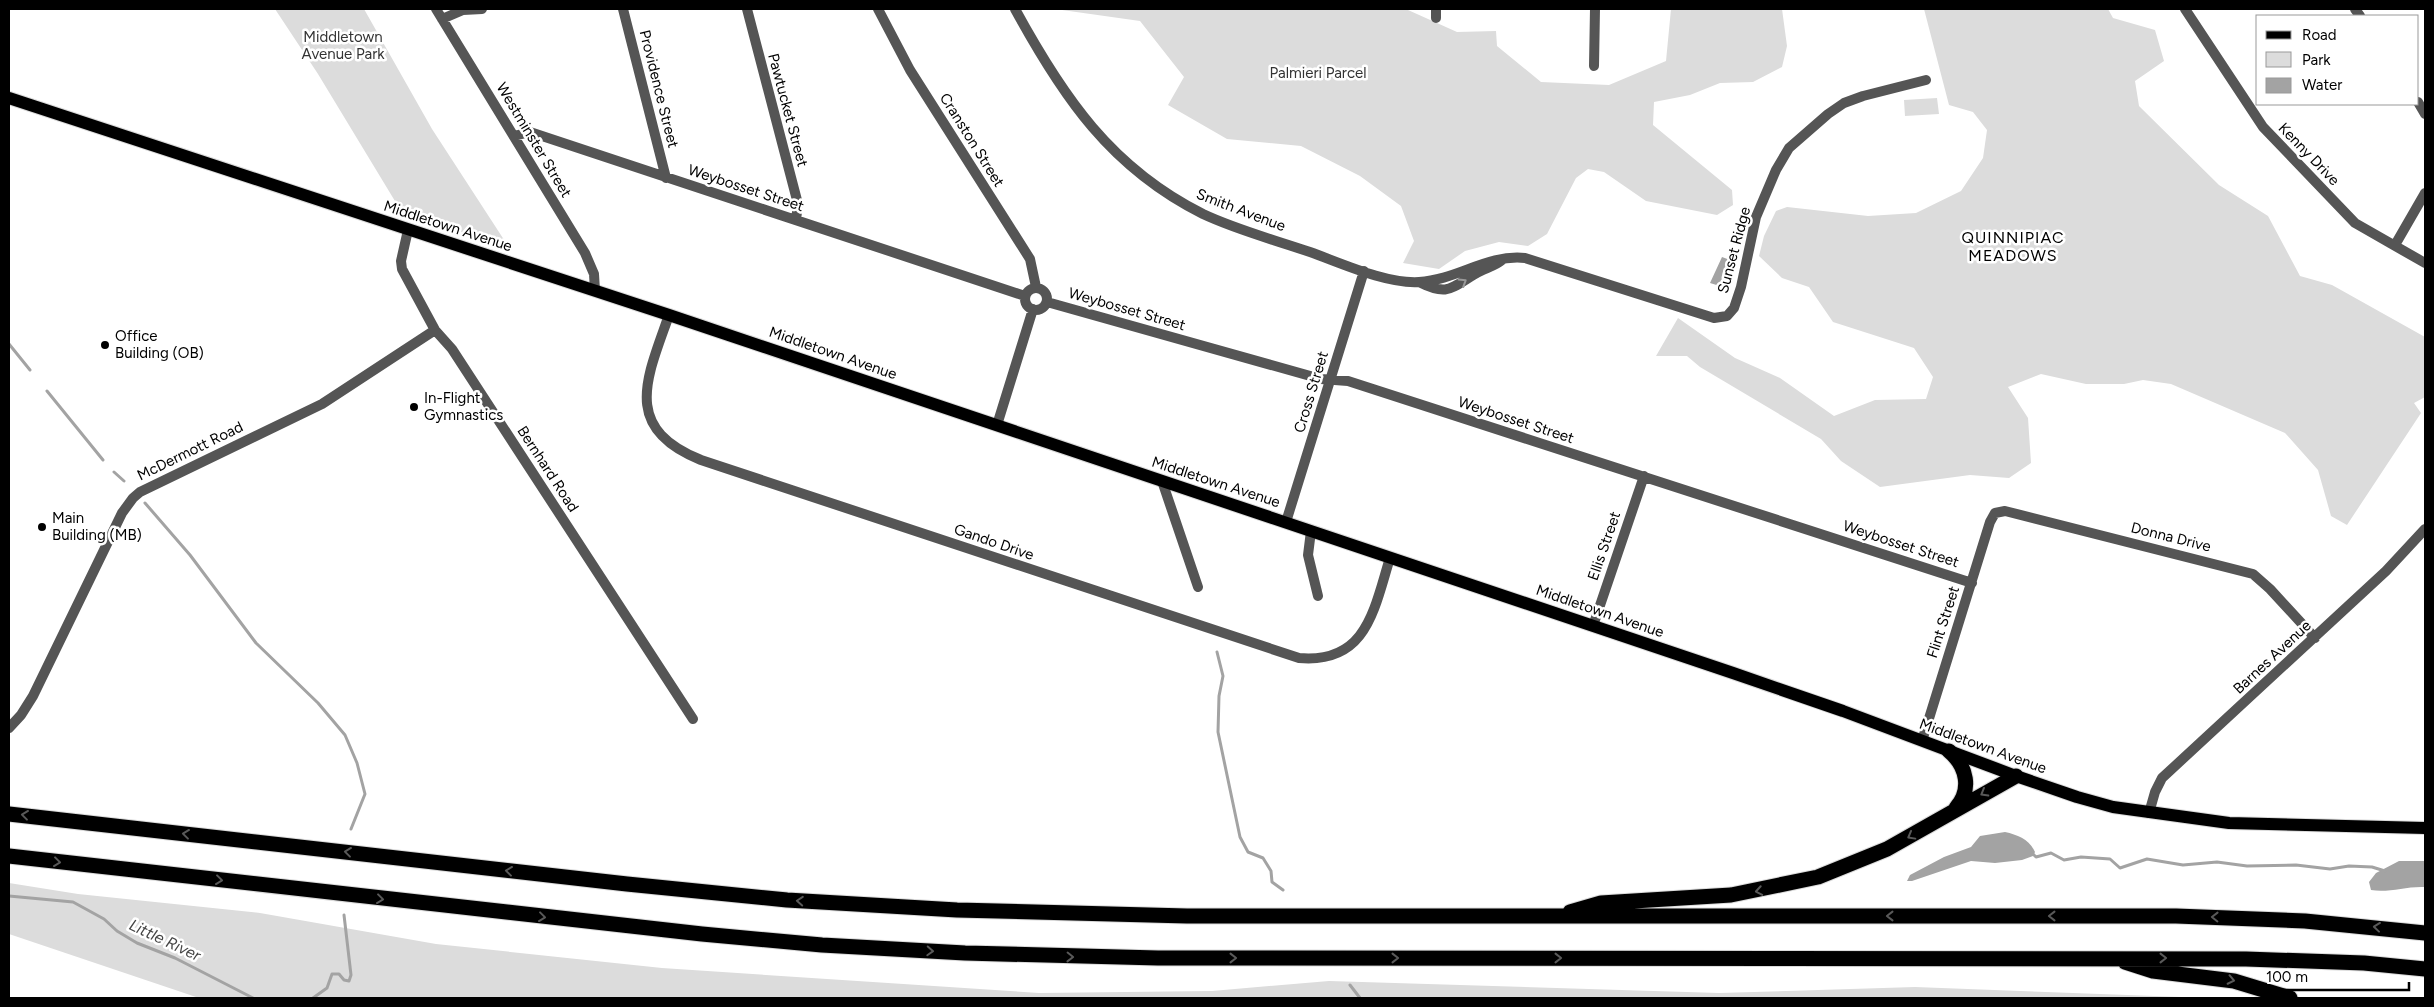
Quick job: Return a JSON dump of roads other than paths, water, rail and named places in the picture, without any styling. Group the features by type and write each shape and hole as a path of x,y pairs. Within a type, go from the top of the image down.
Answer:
{"highway":[{"path":"1948,752 1960,765 1966,781 1963,797 1953,811"},
{"path":"1562,916 1601,903 1710,897 1753,892 1807,880 1872,856 2016,776"},
{"path":"9,814 627,884 849,904 1086,915 2185,916 2305,921 2425,932"},
{"path":"9,856 639,928 822,945 965,953 1158,958 2115,958 2298,960 2425,969"},
{"path":"2115,958 2153,971 2234,981 2290,998"}],"main road":[{"name":"Middletown Avenue","path":"9,98 594,292 669,315 1843,710 1948,752 2077,797 2149,813 2251,825 2425,828"}],"street":[{"name":"Westminster Street","path":"436,9 585,253 594,274 594,292"},
{"path":"442,19 463,10 482,9"},
{"name":"Providence Street","path":"623,9 666,178"},
{"name":"Pawtucket Street","path":"747,9 798,204 796,220"},
{"name":"Cranston Street","path":"878,9 910,70 1030,259 1036,287"},
{"name":"Smith Avenue","path":"1015,9 1066,93 1086,121 1115,154 1142,176 1172,197 1205,214 1364,271"},
{"path":"1594,66 1595,9"},
{"name":"Kenny Drive","path":"2185,9 2263,127 2355,223 2425,263"},
{"name":"Sunset Ridge","path":"1364,271 1419,282 1437,290 1448,290 1476,273 1493,267 1504,259 1518,257 1711,318 1725,317 1731,313 1739,294 1756,217 1776,170 1789,148 1828,114 1844,103 1863,96 1926,80"},
{"name":"Weybosset Street","path":"514,136 530,132 1025,296"},
{"path":"2395,245 2425,194"},
{"name":"Bernhard Road","path":"408,230 401,262 402,269 435,330 452,349 693,719"},
{"name":"Cross Street","path":"1286,522 1364,271"},
{"path":"1036,287 1045,292 1047,302 1043,308 1032,309 1025,302 1025,296 1030,289 1036,287"},
{"name":"Weybosset Street","path":"1047,302 1331,381 1348,381 1531,442 1644,476 1972,583"},
{"path":"997,425 1032,309"},
{"name":"Gando Drive","path":"669,315 646,385 649,415 664,438 674,447 701,460 1299,658 1312,659 1340,653 1357,640 1372,617 1390,558"},
{"name":"McDermott Road","path":"9,728 21,715 33,696 122,513 133,498 140,492 322,404 435,330"},
{"name":"Ellis Street","path":"1593,626 1644,476"},
{"path":"1162,481 1198,587"},
{"name":"Donna Drive","path":"1995,513 2005,512 2253,574 2270,588 2315,638"},
{"name":"Flint Street","path":"1922,741 1990,522 1995,513"},
{"name":"Barnes Avenue","path":"2149,813 2155,792 2162,778 2315,638 2400,557 2425,528"},
{"path":"1311,531 1308,555 1318,596"}],"water":[{"path":"1722,257 1730,260 1722,282 1723,287 1710,283"},
{"path":"2005,832 2019,836 2026,841 2035,852 2033,856 2022,860 1995,863 1971,861 1907,881 1910,875 1944,857 1971,847 1980,836"},
{"path":"2399,861 2425,861 2425,887 2384,891 2371,890 2369,882 2376,873"}],"waterway":[{"path":"9,344 30,370"},
{"path":"47,391 103,460"},
{"path":"114,472 124,481"},
{"path":"145,503 190,555 256,643 318,703 345,735 357,763 365,794 351,829"},
{"path":"1217,652 1223,676 1219,696 1218,732 1240,837 1248,852 1263,858 1271,871 1272,882 1283,890"},
{"path":"2032,853 2036,857 2051,853 2064,860 2081,857 2110,859 2120,868 2147,859 2183,865 2217,862 2247,866 2296,865 2330,869 2349,866 2372,867 2385,871"},
{"name":"Little River","path":"9,896 73,902 104,919 117,931 137,943 175,958 253,998"},
{"path":"313,998 327,988 332,974 339,974 344,980 349,981 351,975 344,915"},
{"path":"1350,985 1360,998"}],"place":[{"name":"Office Building (OB)","path":"105,345"},
{"name":"In-Flight Gymnastics","path":"414,407"},
{"name":"Main Building (MB)","path":"42,527"}],"district":[{"name":"QUINNIPIAC MEADOWS","path":"2013,246"}],"park label":[{"name":"Middletown Avenue Park","path":"343,46"},
{"name":"Palmieri Parcel","path":"1318,73"}]}
